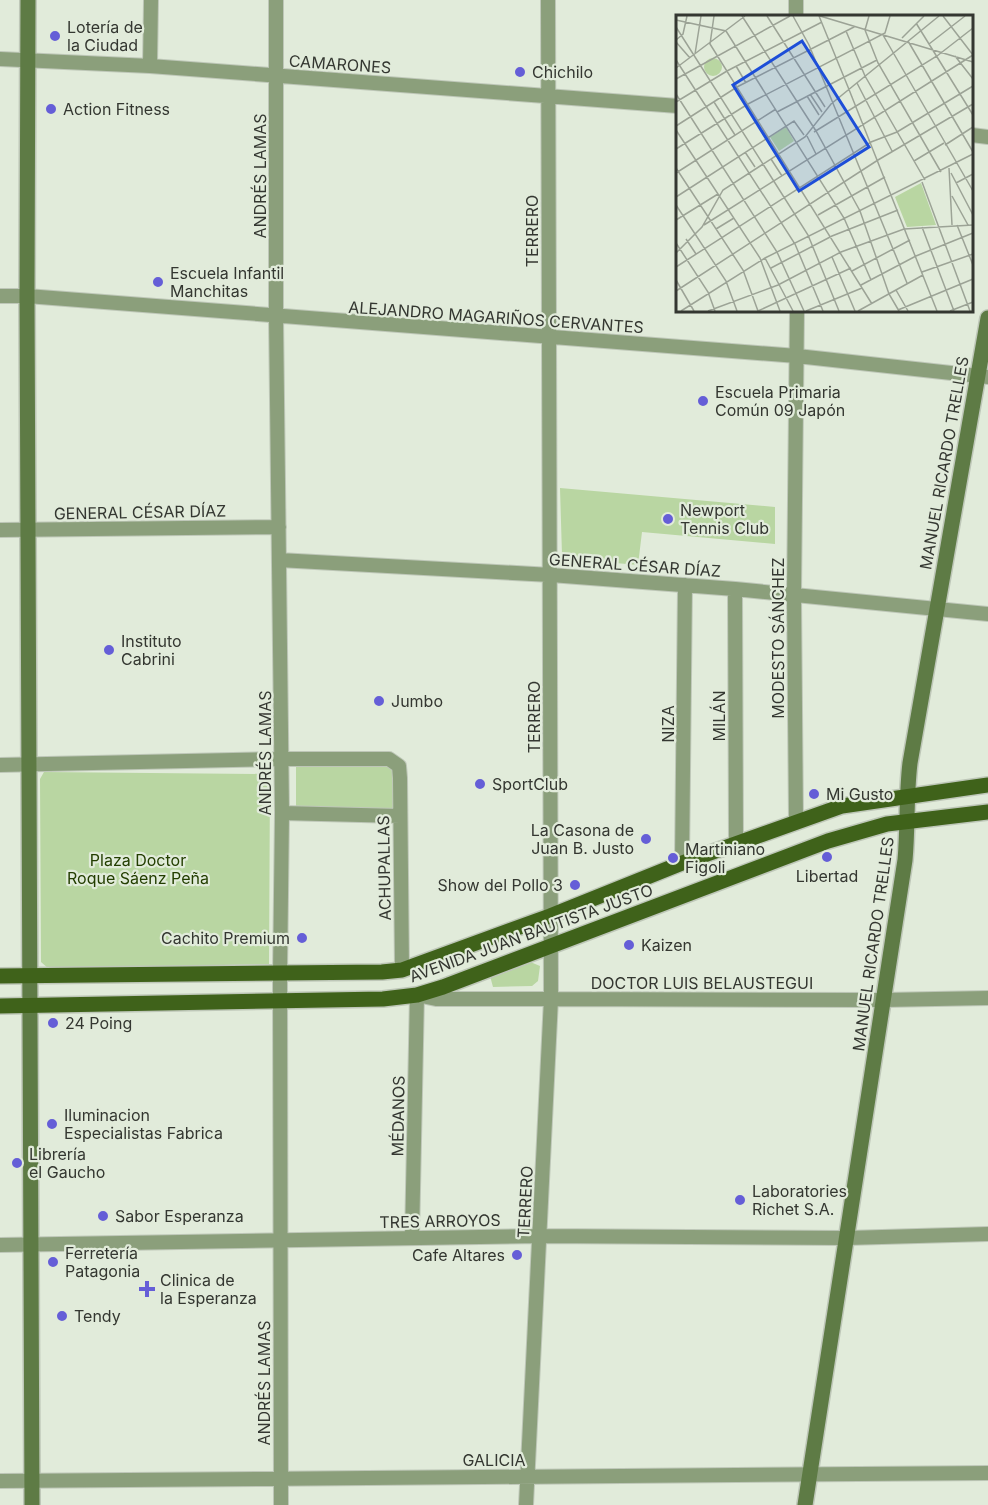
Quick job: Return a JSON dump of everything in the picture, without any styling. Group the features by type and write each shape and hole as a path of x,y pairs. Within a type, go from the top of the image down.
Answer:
{"main road":[{"name":"AVENIDA JUAN BAUTISTA JUSTO","path":"0,976 280,974 402,970 550,916 682,863 842,806 988,785"},
{"name":"AVENIDA JUAN BAUTISTA JUSTO","path":"0,1006 383,999 417,995 828,841 887,824 988,812"}],"street":[{"path":"28,0 32,1505"},
{"path":"150,66 151,0"},
{"name":"ANDRÉS LAMAS","path":"276,0 276,316 282,759 281,1505"},
{"name":"TERRERO","path":"526,1505 551,999 548,0"},
{"name":"CAMARONES","path":"0,59 150,66 676,106"},
{"path":"973,135 988,137"},
{"name":"ALEJANDRO MAGARIÑOS CERVANTES","path":"0,296 27,296 797,356 983,376"},
{"name":"MODESTO SÁNCHEZ","path":"795,821 794,595 797,312"},
{"name":"MANUEL RICARDO TRELLES","path":"806,1505 905,860 906,795 937,610 983,376 988,318"},
{"name":"GENERAL CÉSAR DÍAZ","path":"0,530 279,527"},
{"name":"GENERAL CÉSAR DÍAZ","path":"279,560 685,585 988,614"},
{"name":"NIZA","path":"682,863 685,585"},
{"name":"MILÁN","path":"735,589 736,843"},
{"path":"0,765 282,759"},
{"name":"ACHUPALLAS","path":"282,759 389,759 399,766 402,970"},
{"path":"282,813 400,816"},
{"name":"DOCTOR LUIS BELAUSTEGUI","path":"417,995 436,999 883,1000 988,998"},
{"name":"MÉDANOS","path":"412,1238 417,995"},
{"name":"TRES ARROYOS","path":"0,1245 540,1236 847,1238 988,1234"},
{"name":"GALICIA","path":"0,1481 988,1473"}],"green space":[{"name":"Newport Tennis Club","path":"560,488 775,507 775,544 642,532 638,565 570,559 562,555"},
{"path":"296,763 397,763 398,817 296,817"},
{"name":"Plaza Doctor Roque Sáenz Peña","path":"44,772 270,774 269,964 49,969 41,962 40,779"},
{"path":"528,961 540,966 538,981 532,986 493,987 490,976"}],"place":[{"name":"Lotería de la Ciudad","path":"55,36"},
{"name":"Chichilo","path":"520,72"},
{"name":"Action Fitness","path":"51,109"},
{"name":"Escuela Infantil Manchitas","path":"158,282"},
{"name":"Escuela Primaria Común 09 Japón","path":"703,401"},
{"name":"Newport Tennis Club","path":"668,519"},
{"name":"Instituto Cabrini","path":"109,650"},
{"name":"Jumbo","path":"379,701"},
{"name":"SportClub","path":"480,784"},
{"name":"Mi Gusto","path":"814,794"},
{"name":"La Casona de Juan B. Justo","path":"646,839"},
{"name":"Libertad","path":"827,857"},
{"name":"Martiniano Figoli","path":"673,858"},
{"name":"Show del Pollo 3","path":"575,885"},
{"name":"Cachito Premium","path":"302,938"},
{"name":"Kaizen","path":"629,945"},
{"name":"24 Poing","path":"53,1023"},
{"name":"Iluminacion Especialistas Fabrica","path":"52,1124"},
{"name":"Librería el Gaucho","path":"17,1163"},
{"name":"Laboratories Richet S.A.","path":"740,1200"},
{"name":"Sabor Esperanza","path":"103,1216"},
{"name":"Cafe Altares","path":"517,1255"},
{"name":"Ferretería Patagonia","path":"53,1262"},
{"name":"Clinica de la Esperanza","path":"147,1289"},
{"name":"Tendy","path":"62,1316"}]}
